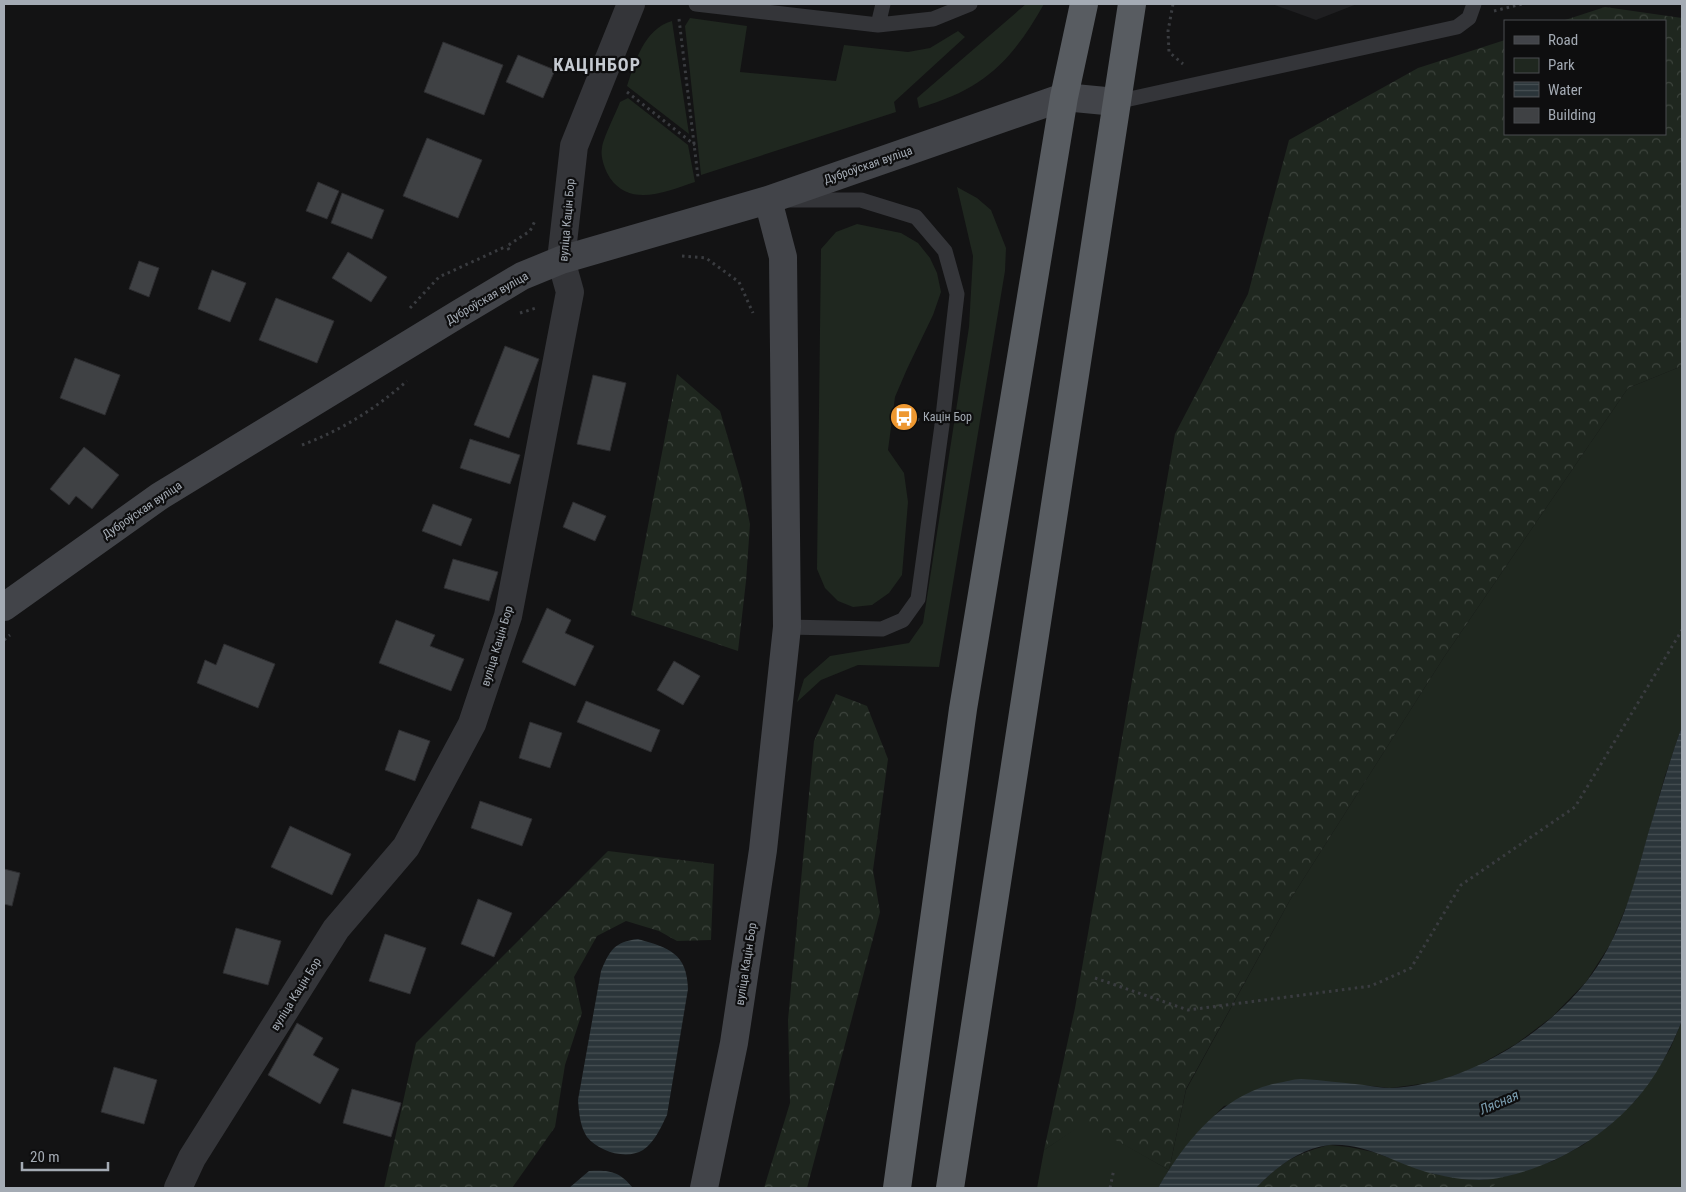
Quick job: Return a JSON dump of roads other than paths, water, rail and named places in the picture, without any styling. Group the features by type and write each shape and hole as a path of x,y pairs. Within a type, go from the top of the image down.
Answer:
{"highway":[{"path":"896,1188 963,709 1064,97 1084,4"},
{"path":"950,1188 1132,4"}],"main road":[{"name":"Дуброўская вуліца","path":"4,607 160,496 522,276 561,260 768,200 1064,97 1116,102"},
{"name":"вуліца Кацін Бор","path":"704,1188 734,1043 762,860 787,627 783,257 768,200"}],"street":[{"name":"вуліца Кацін Бор","path":"178,1188 192,1158 336,929 406,847 472,724 508,616 570,292 561,260 574,146 631,4"}],"lane":[{"path":"696,4 751,7 878,25 933,19 970,4"},
{"path":"878,25 883,4"},
{"path":"1116,102 1457,27 1469,18 1474,4"},
{"path":"768,200 861,200 916,217 945,252 957,294 942,425 918,599 903,620 882,629 787,627"}],"water":[{"name":"Лясная","path":"1682,726 1682,1021 1667,1053 1649,1084 1622,1115 1595,1137 1565,1155 1533,1169 1493,1179 1479,1180 1439,1175 1357,1147 1329,1145 1318,1147 1288,1160 1256,1188 1158,1188 1180,1154 1207,1122 1239,1098 1258,1089 1295,1079 1388,1088 1418,1085 1472,1068 1499,1055 1547,1021 1586,982 1598,966 1617,930 1625,911"},
{"path":"638,939 667,949 680,960 687,977 688,989 667,1115 657,1134 647,1147 636,1153 621,1154 599,1147 587,1137 581,1124 578,1100 601,971 610,952 614,948 623,942"},
{"path":"589,1171 608,1171 614,1173 623,1178 633,1188 569,1188"}],"place":[{"name":"Кацін Бор","path":"904,417"}],"district":[{"name":"КАЦІНБОР","path":"597,65"}]}
